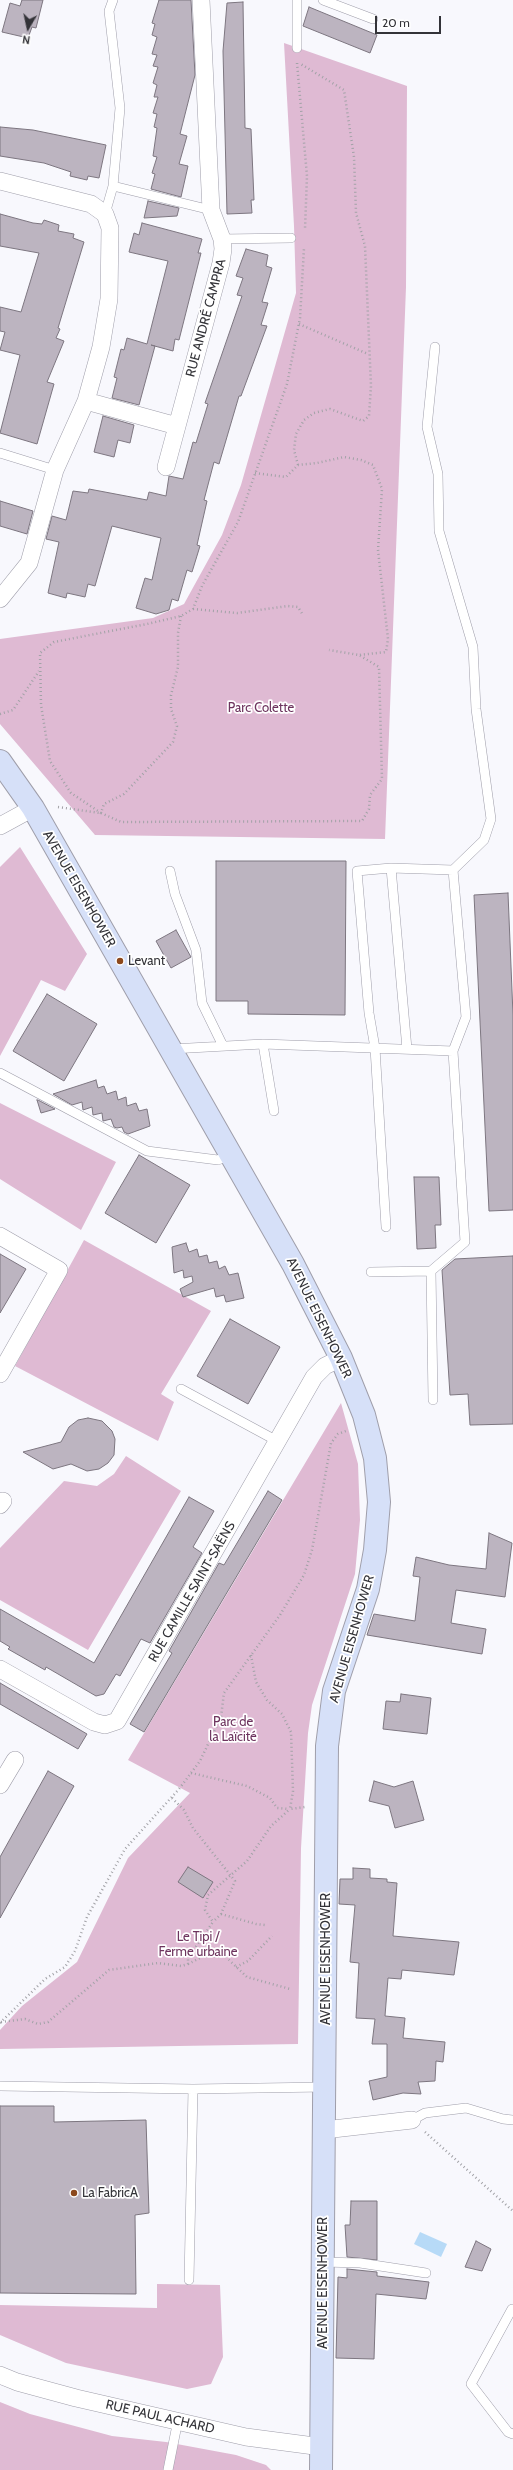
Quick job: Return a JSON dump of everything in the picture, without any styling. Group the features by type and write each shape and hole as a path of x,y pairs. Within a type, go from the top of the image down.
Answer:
{"street":[{"name":"RUE ANDRÉ CAMPRA","path":"166,467 221,263 222,239 211,210 201,0"},
{"path":"0,181 91,204 105,214 110,228 109,299 100,347 86,401 55,470 29,563 0,599"},
{"path":"86,401 177,426"},
{"name":"AVENUE EISENHOWER","path":"0,760 33,808 293,1264 340,1358 364,1414 375,1458 379,1502 376,1550 368,1589 334,1692 329,1720 327,1761 321,2470"},
{"path":"0,826 33,808"},
{"path":"0,1236 59,1270 0,1374"},
{"name":"RUE CAMILLE SAINT-SAËNS","path":"0,1669 94,1722 105,1725 117,1721 279,1442 314,1378 325,1366 340,1358"},
{"path":"0,1785 15,1760"},
{"path":"324,2130 412,2120"},
{"name":"RUE PAUL ACHARD","path":"0,2375 17,2382 76,2398 178,2420 246,2437 322,2447"}],"lane":[{"path":"105,214 113,186 120,108 109,11 113,0"},
{"path":"297,0 297,48"},
{"path":"323,0 372,19"},
{"path":"113,186 211,210"},
{"path":"222,239 291,238"},
{"path":"386,1228 375,1048 369,1013 357,871 391,868 453,870 484,840 491,819 476,709 472,647 439,531 438,474 427,427 435,346"},
{"path":"0,453 55,470"},
{"path":"391,868 407,1049"},
{"path":"371,1272 431,1270 465,1242 453,1050 466,1018 453,870"},
{"path":"170,871 175,894 196,950 202,1003 223,1046"},
{"path":"170,1049 263,1044 453,1050"},
{"path":"263,1044 274,1111"},
{"path":"0,1073 147,1151 218,1160 230,1155"},
{"path":"431,1270 433,1400"},
{"path":"181,1389 279,1442"},
{"path":"0,2086 193,2089 325,2087"},
{"path":"189,2280 193,2089"},
{"path":"412,2120 424,2113 466,2108 503,2119 513,2120"},
{"path":"323,2262 360,2264 426,2273"},
{"path":"512,2309 472,2384 508,2432 513,2434"},
{"path":"168,2470 178,2420"}],"path":[{"path":"297,48 307,176 304,231"},
{"path":"297,62 344,90 354,157 356,213 365,246 368,354 371,386 369,416 363,421 330,409 314,413 304,420 296,434 294,450 298,465"},
{"path":"193,609 202,586 238,522 287,384 299,324 304,247"},
{"path":"299,324 368,354"},
{"path":"255,473 286,477 298,465 318,464 344,457 361,460 373,465 382,489 378,550 388,639 386,652 359,655 329,650"},
{"path":"303,615 298,607 288,606 237,613 193,609 180,616 54,642 40,653 41,706 50,761 72,793 101,813 121,822 152,824 362,821 369,809 370,795 382,778 379,667 359,655"},
{"path":"101,813 104,804 124,794 141,778 160,753 173,742 177,726 172,709 171,695 178,667 178,633 180,616"},
{"path":"0,714 12,710 40,670"},
{"path":"33,808 48,806 101,813"},
{"path":"0,2022 45,1979 65,1967 75,1951 87,1917 125,1849 172,1798 191,1773 215,1734 221,1716 224,1693 280,1615 304,1575 312,1550 330,1443 338,1434 352,1428"},
{"path":"213,1922 204,1910 208,1895 247,1861 271,1826 290,1809 293,1791 291,1732 282,1714 267,1700 256,1682 251,1655"},
{"path":"191,1773 247,1786 270,1798 277,1808 290,1809 303,1807"},
{"path":"172,1798 184,1810 193,1828 235,1881 221,1914 213,1922 188,1958 188,1964"},
{"path":"221,1914 256,1924 265,1924"},
{"path":"236,1967 248,1961 272,1936"},
{"path":"0,2022 25,2020 38,2024 48,2022 109,1970 158,1963 181,1966 204,1956 225,1956 247,1977 290,1989"},
{"path":"412,2120 513,2211"}],"green space":[{"name":"Parc Colette","path":"284,43 407,86 406,287 385,839 95,835 0,724 0,639 153,618 184,604 222,535 241,485 296,293 294,226"},
{"path":"20,847 87,954 65,991 41,980 0,1056 0,867"},
{"path":"0,1103 116,1162 81,1230 0,1179"},
{"path":"84,1240 211,1311 161,1394 174,1402 158,1441 15,1366"},
{"path":"341,1403 358,1464 360,1520 355,1574 312,1705 308,1733 301,1848 298,2044 0,2049 0,2030 22,2006 77,1962 128,1858 190,1793 128,1760"},
{"path":"126,1456 181,1491 88,1650 0,1600 0,1548 64,1481 97,1486 114,1474"},
{"path":"157,2284 220,2285 223,2357 211,2384 187,2389 66,2363 0,2335 0,2305 157,2308"},
{"path":"0,2402 30,2414 112,2436 166,2442 236,2455 266,2465 271,2470 0,2470"}],"water":[{"path":"420,2232 447,2244 441,2257 414,2244"}],"building":[{"path":"22,0 43,0 36,28 32,27 28,38 2,32 10,3 20,6"},
{"path":"159,0 191,0 195,75 180,134 187,136 179,164 188,166 181,197 151,189 155,174 152,173 157,157 153,156 157,128 154,127 157,114 153,113 158,97 154,97 157,85 153,83 158,67 153,66 157,55 152,54 157,37 152,35 155,24 152,23"},
{"path":"243,2 245,128 251,129 254,200 251,200 252,213 227,214 223,51 227,3"},
{"path":"309,7 377,35 370,53 303,26"},
{"path":"0,127 33,130 106,145 99,178 88,176 87,180 70,176 71,172 44,163 0,156"},
{"path":"148,201 179,208 177,216 144,218"},
{"path":"0,214 33,223 42,224 44,220 59,225 58,231 74,234 73,238 84,242 58,328 60,329 56,338 64,341 47,382 54,384 37,444 0,433 20,355 0,350 5,332 0,331 0,307 21,312 39,253 0,246"},
{"path":"142,223 202,239 198,253 201,253 179,340 175,339 173,351 155,346 139,405 112,398 117,378 114,377 121,349 124,350 127,338 147,344 168,261 129,252 134,233 139,235"},
{"path":"246,249 268,255 266,266 272,268 262,302 268,303 261,325 267,326 241,396 239,396 219,464 214,462 204,500 207,501 197,545 200,546 192,572 187,570 178,601 172,599 169,610 156,614 136,608 145,578 152,580 161,538 112,526 95,586 88,584 85,597 67,593 66,598 48,593 59,542 46,539 52,516 66,520 73,491 88,493 89,489 147,500 149,492 166,496 169,476 183,479 193,442 196,443 208,404 205,403 242,296 237,295 243,278 236,276"},
{"path":"103,416 134,425 130,443 118,440 114,457 94,452"},
{"path":"0,501 33,511 27,534 0,526"},
{"path":"216,861 346,861 345,1015 248,1014 248,1001 216,1001"},
{"path":"508,893 513,1015 513,1210 489,1211 474,895"},
{"path":"176,930 191,957 171,968 156,941"},
{"path":"47,994 97,1024 64,1081 13,1051"},
{"path":"96,1080 98,1088 104,1086 107,1094 116,1091 118,1100 126,1097 127,1106 136,1103 139,1111 147,1109 150,1126 128,1134 124,1132 122,1127 114,1127 111,1119 103,1121 102,1113 93,1115 92,1107 83,1110 82,1102 72,1105 53,1094"},
{"path":"38,1100 55,1109 41,1113"},
{"path":"139,1155 190,1185 156,1243 105,1213"},
{"path":"414,1177 439,1177 441,1225 435,1225 436,1248 417,1249"},
{"path":"186,1243 189,1252 197,1249 199,1257 207,1255 209,1263 217,1261 219,1269 225,1266 229,1275 238,1273 244,1298 226,1302 224,1295 216,1297 214,1288 183,1297 180,1289 193,1282 192,1276 184,1278 183,1270 174,1273 172,1247"},
{"path":"0,1254 26,1269 0,1313"},
{"path":"513,1256 513,1424 470,1425 468,1394 450,1395 442,1270 455,1259"},
{"path":"230,1319 280,1347 248,1404 197,1376"},
{"path":"88,1418 102,1421 112,1431 115,1439 114,1455 108,1463 99,1469 87,1471 71,1464 53,1469 23,1452 61,1442 69,1427 78,1420"},
{"path":"268,1491 282,1500 144,1732 130,1724 172,1653 169,1651 219,1563 224,1565"},
{"path":"189,1497 214,1511 193,1547 202,1553 150,1643 141,1639 120,1676 116,1674 104,1694 96,1696 46,1667 45,1670 8,1649 10,1647 0,1641 0,1609 94,1663"},
{"path":"489,1533 512,1543 505,1597 456,1590 451,1623 486,1629 482,1654 367,1635 374,1614 415,1621 420,1577 413,1576 416,1557 449,1565 486,1569"},
{"path":"0,1683 87,1734 78,1749 0,1704"},
{"path":"401,1694 431,1698 427,1734 383,1729 386,1701 400,1702"},
{"path":"48,1771 74,1786 0,1918 0,1857"},
{"path":"374,1781 394,1787 413,1781 424,1820 395,1828 389,1806 369,1801"},
{"path":"188,1867 213,1882 203,1898 178,1882"},
{"path":"353,1868 370,1869 370,1878 387,1879 387,1882 397,1883 393,1936 459,1942 454,1975 402,1970 401,1979 388,1978 385,2016 405,2018 403,2038 445,2042 443,2062 436,2061 435,2081 418,2082 421,2094 403,2093 373,2100 369,2081 387,2077 387,2044 372,2044 375,2019 356,2018 359,1963 350,1962 355,1905 339,1904 340,1879 353,1879"},
{"name":"La FabricA","path":"0,2106 54,2106 54,2122 146,2120 149,2213 135,2215 136,2294 0,2293"},
{"path":"351,2201 377,2201 377,2260 347,2257 345,2225 350,2225"},
{"path":"476,2241 491,2249 482,2271 465,2267"},
{"path":"347,2269 377,2272 377,2276 429,2282 426,2299 376,2294 374,2359 336,2358 338,2277 347,2278"}],"place":[{"name":"Levant","path":"120,961"},
{"name":"La FabricA","path":"74,2193"}],"park label":[{"name":"Parc de la Laïcité","path":"233,1730"},
{"name":"Le Tipi / Ferme urbaine","path":"198,1944"}]}
